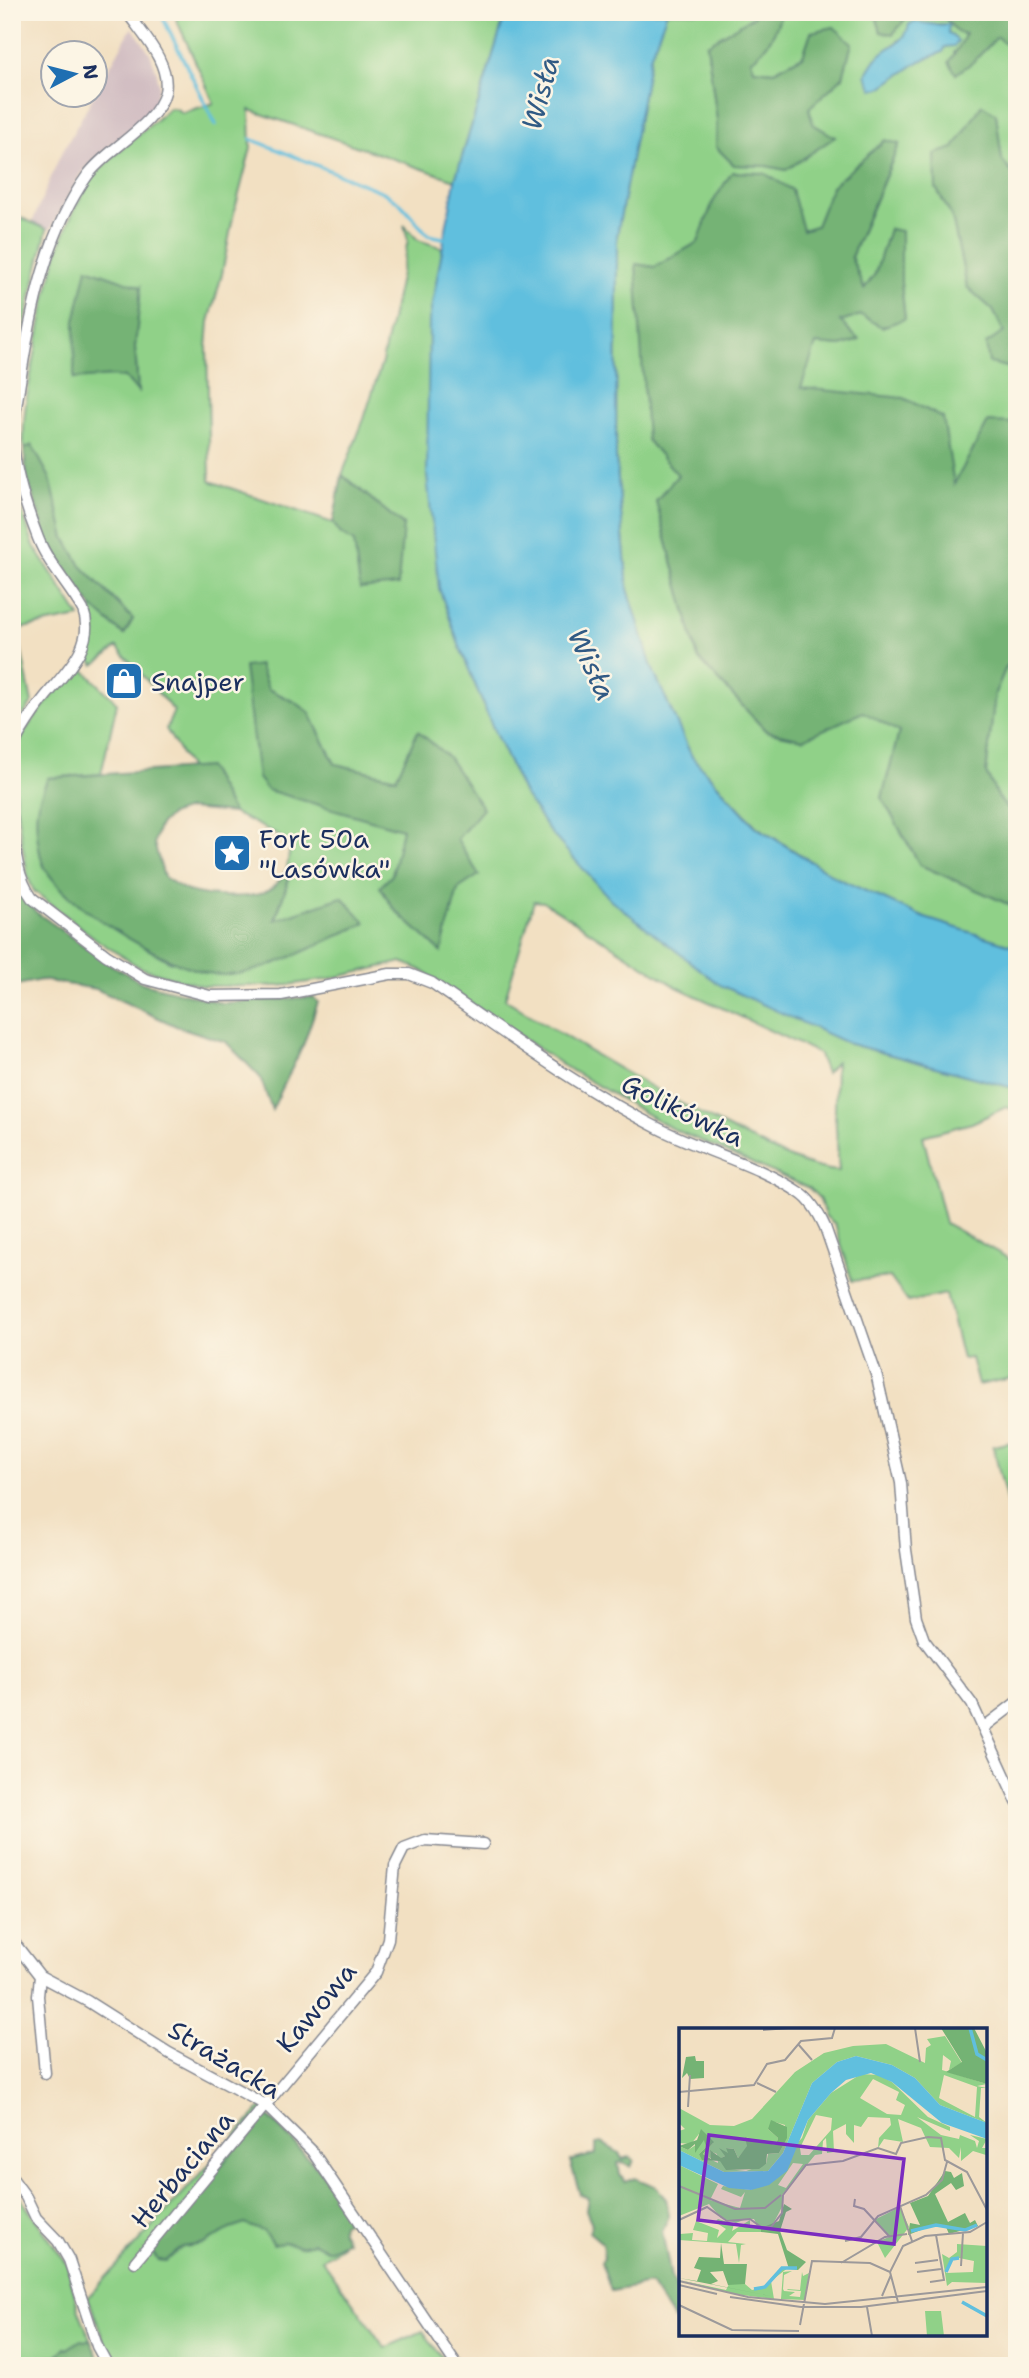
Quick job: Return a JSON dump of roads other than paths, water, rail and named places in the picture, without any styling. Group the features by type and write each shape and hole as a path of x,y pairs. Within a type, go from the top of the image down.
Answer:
{"street":[{"path":"12,747 42,701 78,656 86,631 83,610 38,539 19,477 13,445 14,423 26,344 60,224 93,168 150,117 165,92 165,75 160,61 127,12"},
{"name":"Golikówka","path":"12,817 20,876 23,886 32,898 106,955 145,979 210,996 281,995 390,974 415,976 432,983 552,1066 658,1128 801,1193 813,1205 825,1227 877,1377 901,1483 906,1550 916,1618 924,1640 972,1704 1017,1802"},
{"path":"983,1728 1017,1702"},
{"name":"Kawowa","path":"264,2104 376,1972 388,1939 395,1866 404,1847 425,1840 483,1844"},
{"path":"12,1940 40,1976 38,1996 45,2073"},
{"name":"Strażacka","path":"40,1976 87,2001 169,2053 264,2104 312,2151 457,2366"},
{"name":"Herbaciana","path":"135,2262 264,2104"},
{"path":"12,2178 26,2197 36,2218 58,2241 69,2260 97,2346 108,2366"}],"water":[{"name":"Wisła","path":"506,12 667,12 650,57 617,235 616,458 628,589 652,668 692,757 756,827 837,878 925,918 1017,947 1017,1089 847,1043 720,985 611,900 550,832 524,794 495,733 439,588 427,476 429,321 455,180"},
{"path":"909,24 949,24 948,32 958,41 954,46 945,47 943,52 920,61 879,89 873,89 866,75 877,58 901,40"}],"waterway":[{"path":"160,12 216,125"},
{"path":"251,139 383,192 400,203 428,235 448,239"}],"place":[{"name":"Snajper","path":"124,681"},
{"name":"Fort 50a \"Lasówka\"","path":"232,853"}]}
